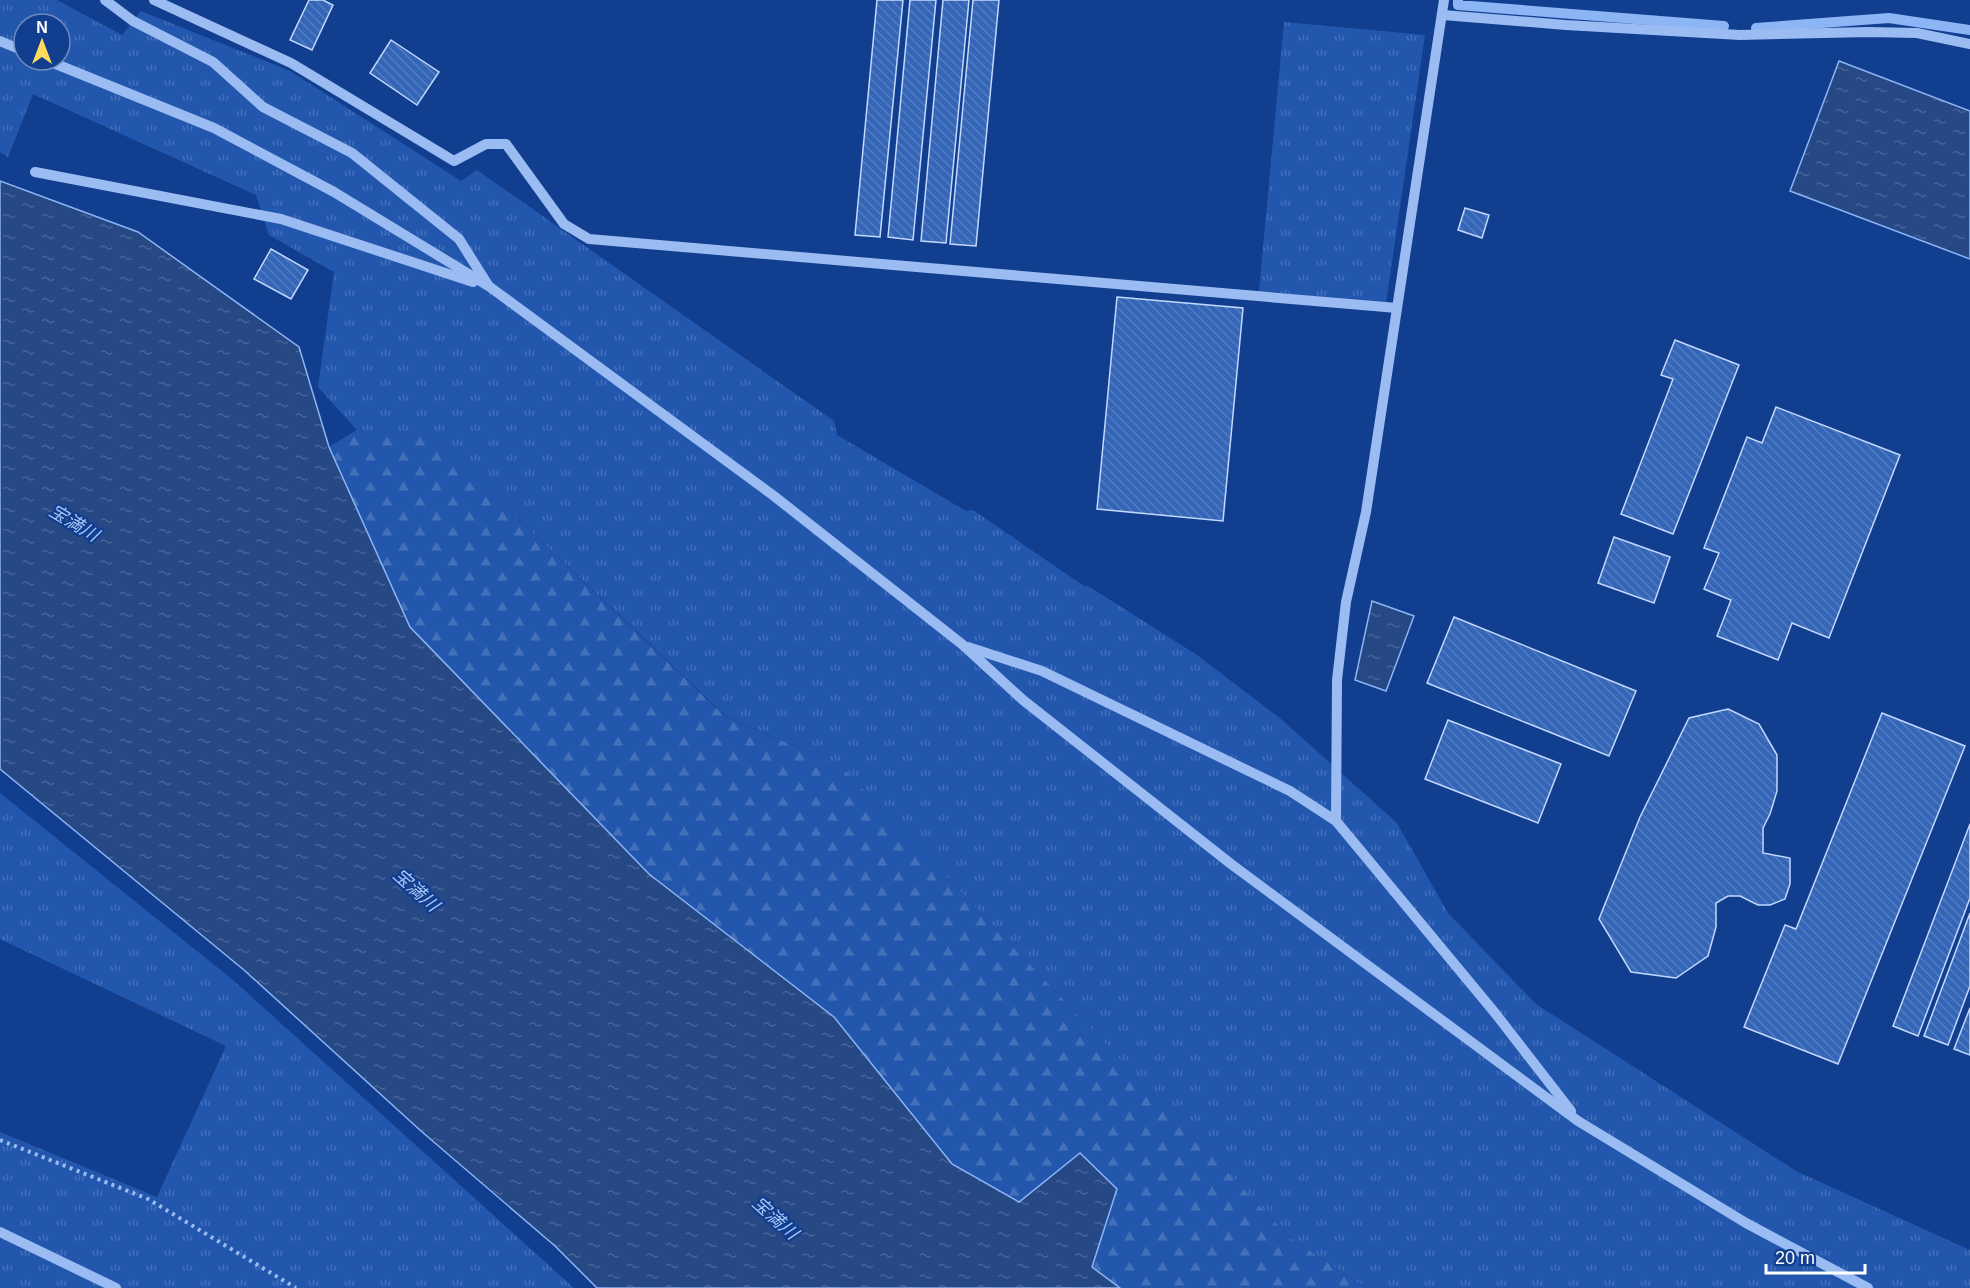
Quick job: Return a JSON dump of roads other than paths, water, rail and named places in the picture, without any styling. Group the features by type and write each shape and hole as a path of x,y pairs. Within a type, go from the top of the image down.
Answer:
{"street":[{"path":"105,0 133,21 213,62 263,107 352,153 459,239 490,287"},
{"path":"154,0 291,63 454,160 486,144 506,144 564,224 589,239 1397,308"},
{"path":"1336,821 1337,680 1345,614 1366,512 1444,0"},
{"path":"1443,15 1740,35 1917,33 1970,44"},
{"path":"72,71 214,128 334,192 490,287 774,496 963,645 1023,700 1231,864 1578,1121 1746,1223 1868,1288"},
{"path":"35,172 281,219 490,287"},
{"path":"963,645 1042,670 1290,791 1336,821 1488,1004 1578,1121"},
{"path":"0,1232 116,1288"}],"water":[{"path":"1839,61 1970,111 1970,259 1790,191"},
{"name":"宝満川","path":"0,181 138,232 299,347 329,447 410,627 649,874 834,1017 952,1164 1019,1202 1080,1153 1117,1189 1092,1267 1120,1288 597,1288 555,1246 421,1131 244,970 0,769"},
{"path":"1372,601 1414,616 1386,691 1355,680"}],"waterway":[{"path":"1458,0 1458,5 1724,26"},
{"path":"1756,28 1889,18 1970,30"}]}
